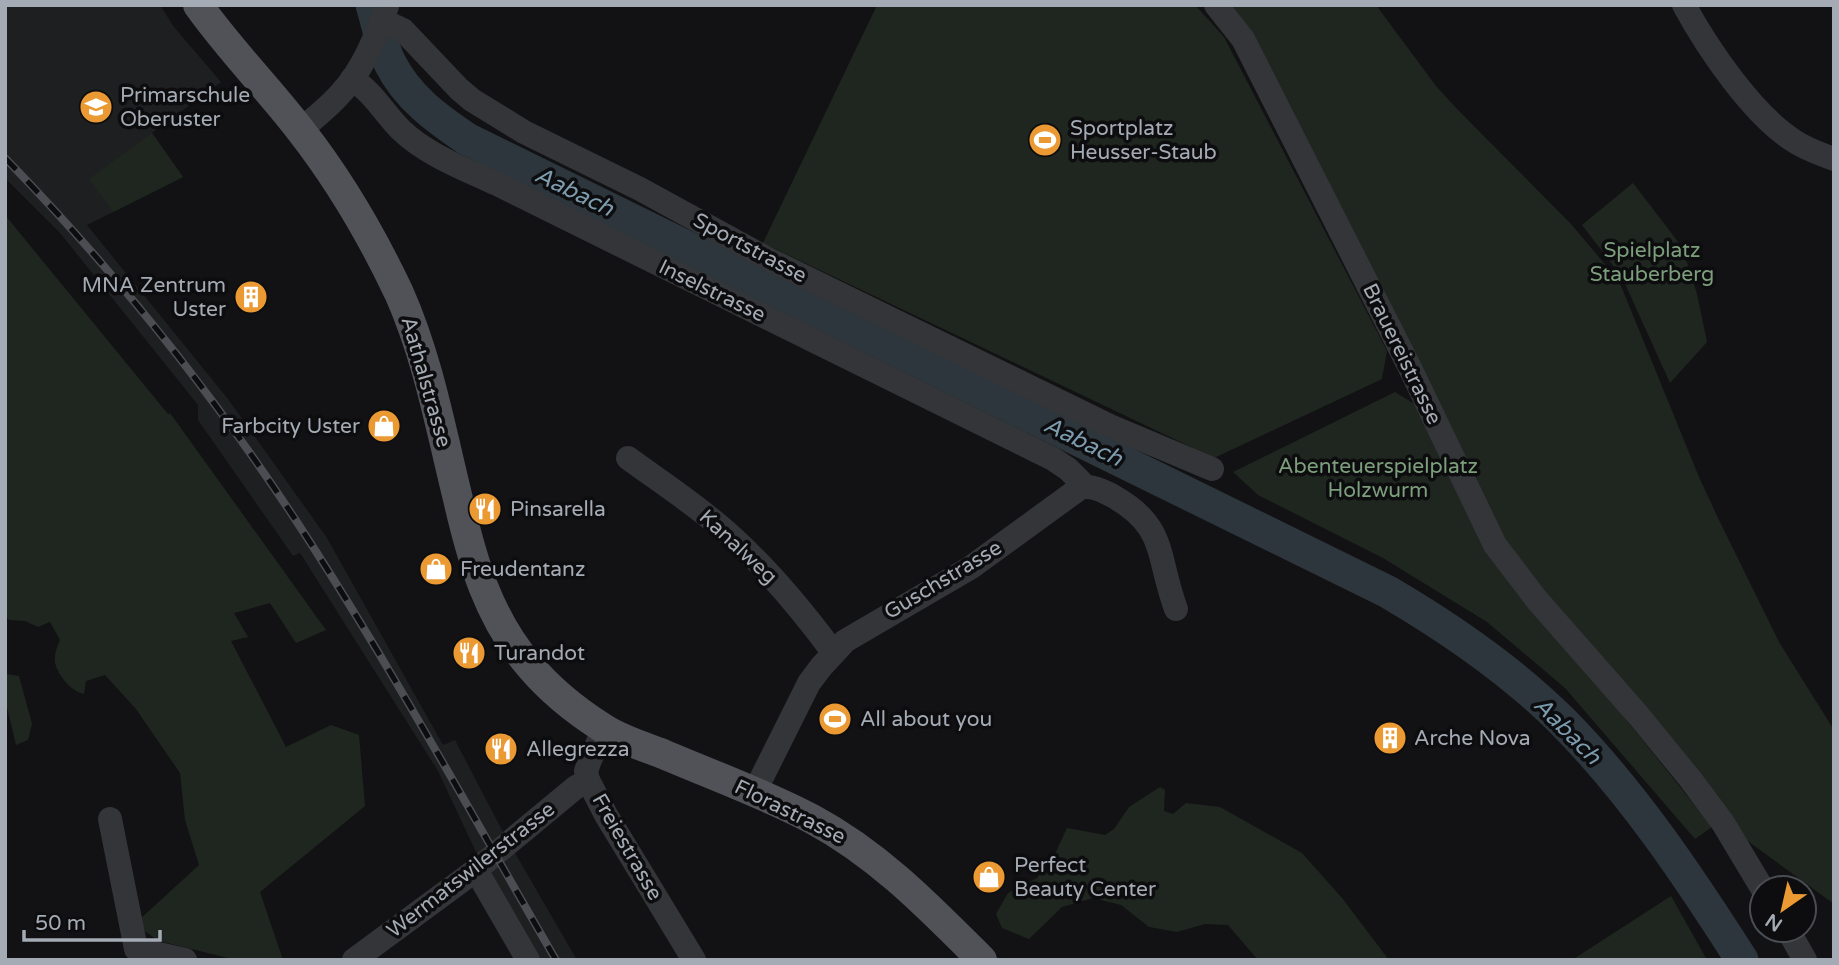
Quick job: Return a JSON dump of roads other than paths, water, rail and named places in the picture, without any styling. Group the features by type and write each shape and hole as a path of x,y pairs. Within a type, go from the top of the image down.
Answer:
{"main road":[{"name":"Aathalstrasse","path":"198,5 217,32 301,130 347,196 399,293 419,343 473,561 489,605 507,637 535,672 560,697 604,729"},
{"name":"Florastrasse","path":"604,729 809,818 865,850 922,900 982,960"}],"street":[{"name":"Brauereistrasse","path":"1216,5 1243,39 1414,377 1495,545 1537,600 1639,715 1691,780 1723,823 1754,874"},
{"path":"1684,5 1729,74 1773,124 1793,141 1834,159"},
{"path":"301,130 342,92 352,79 387,14"},
{"name":"Sportstrasse","path":"387,14 458,89 524,132 640,189 768,259 1110,426 1212,469"},
{"name":"Inselstrasse","path":"352,79 364,87 403,132 449,163 497,184 1053,459 1085,486"},
{"name":"Kanalweg","path":"628,458 708,515 730,535 789,597 833,652"},
{"path":"1085,486 1098,489 1125,503 1147,523 1160,546 1165,580 1176,609"},
{"name":"Guschstrasse","path":"754,793 797,705 833,652 860,630 970,568 1085,486"},
{"name":"Freiestrasse","path":"604,729 586,771 588,780 606,815 694,960"},
{"name":"Wermatswilerstrasse","path":"354,960 476,870 588,780"},
{"path":"110,819 136,948 185,960"},
{"path":"476,870 528,960"},
{"path":"1796,944 1805,960"}],"waterway":[{"name":"Aabach","path":"372,5 384,49 397,75 423,106 467,139 1388,592 1457,636 1523,685 1589,749 1659,836 1742,960"}],"railway":[{"path":"5,158 120,285 192,374 259,466 360,622 556,960"}],"place":[{"name":"Primarschule Oberuster","path":"96,107"},
{"name":"Sportplatz Heusser-Staub","path":"1045,140"},
{"name":"MNA Zentrum Uster","path":"251,297"},
{"name":"Farbcity Uster","path":"384,426"},
{"name":"Pinsarella","path":"485,509"},
{"name":"Freudentanz","path":"436,569"},
{"name":"Turandot","path":"469,653"},
{"name":"All about you","path":"835,719"},
{"name":"Arche Nova","path":"1390,738"},
{"name":"Allegrezza","path":"501,749"},
{"name":"Perfect Beauty Center","path":"989,877"}],"park label":[{"name":"Spielplatz Stauberberg","path":"1652,262"},
{"name":"Abenteuerspielplatz Holzwurm","path":"1378,478"}]}
